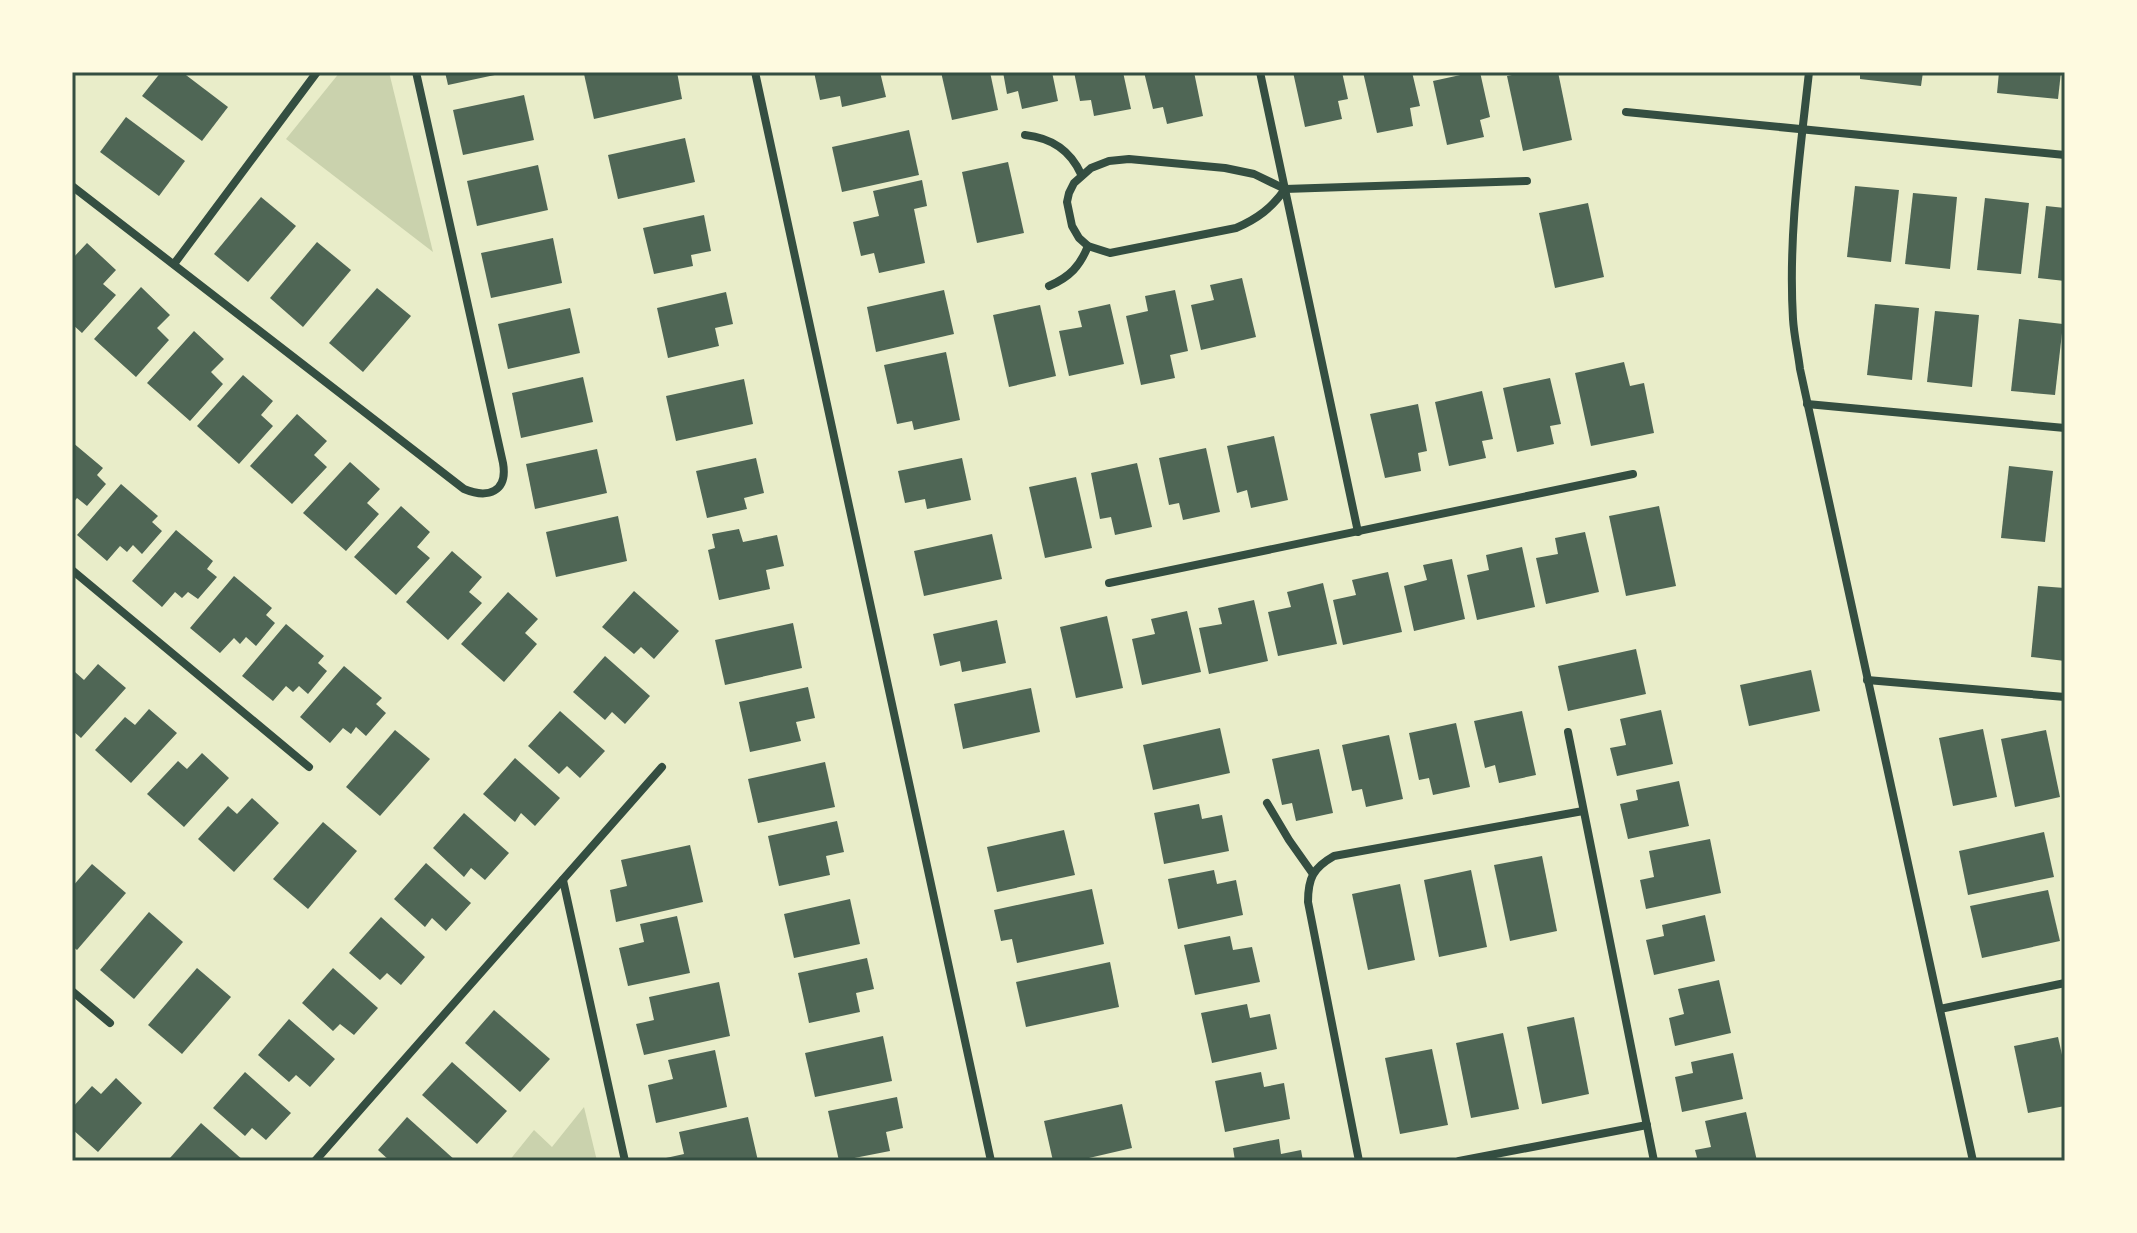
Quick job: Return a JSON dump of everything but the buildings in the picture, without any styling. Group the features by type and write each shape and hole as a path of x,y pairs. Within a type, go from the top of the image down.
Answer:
{"street":[{"path":"174,264 317,72"},
{"path":"72,186 464,489 484,494 494,491 502,484 505,474 503,463 416,72"},
{"path":"755,72 991,1161"},
{"path":"1260,72 1358,532"},
{"path":"1809,72 1793,214 1793,323 1807,404 1973,1161"},
{"path":"1626,112 2065,155"},
{"path":"1025,135 1039,136 1053,142 1075,161 1081,174"},
{"path":"1285,189 1265,212 1236,228 1110,253 1088,246 1079,238 1072,226 1067,202 1081,174 1109,161 1129,159 1225,168 1254,174 1285,189 1527,181"},
{"path":"1049,286 1072,273 1088,246"},
{"path":"1807,404 2065,428"},
{"path":"1109,583 1633,474"},
{"path":"72,570 309,767"},
{"path":"1867,680 2065,697"},
{"path":"1568,732 1654,1161"},
{"path":"315,1161 662,767"},
{"path":"1267,803 1313,874"},
{"path":"1359,1161 1308,902 1308,887 1313,874 1322,863 1334,856 1583,811"},
{"path":"563,880 625,1161"},
{"path":"1940,1009 2065,983"},
{"path":"72,991 110,1023"},
{"path":"1459,1161 1647,1125"}],"green space":[{"path":"340,72 389,72 433,252 286,139"},
{"path":"584,1107 597,1161 509,1161 534,1130 552,1147"}]}
